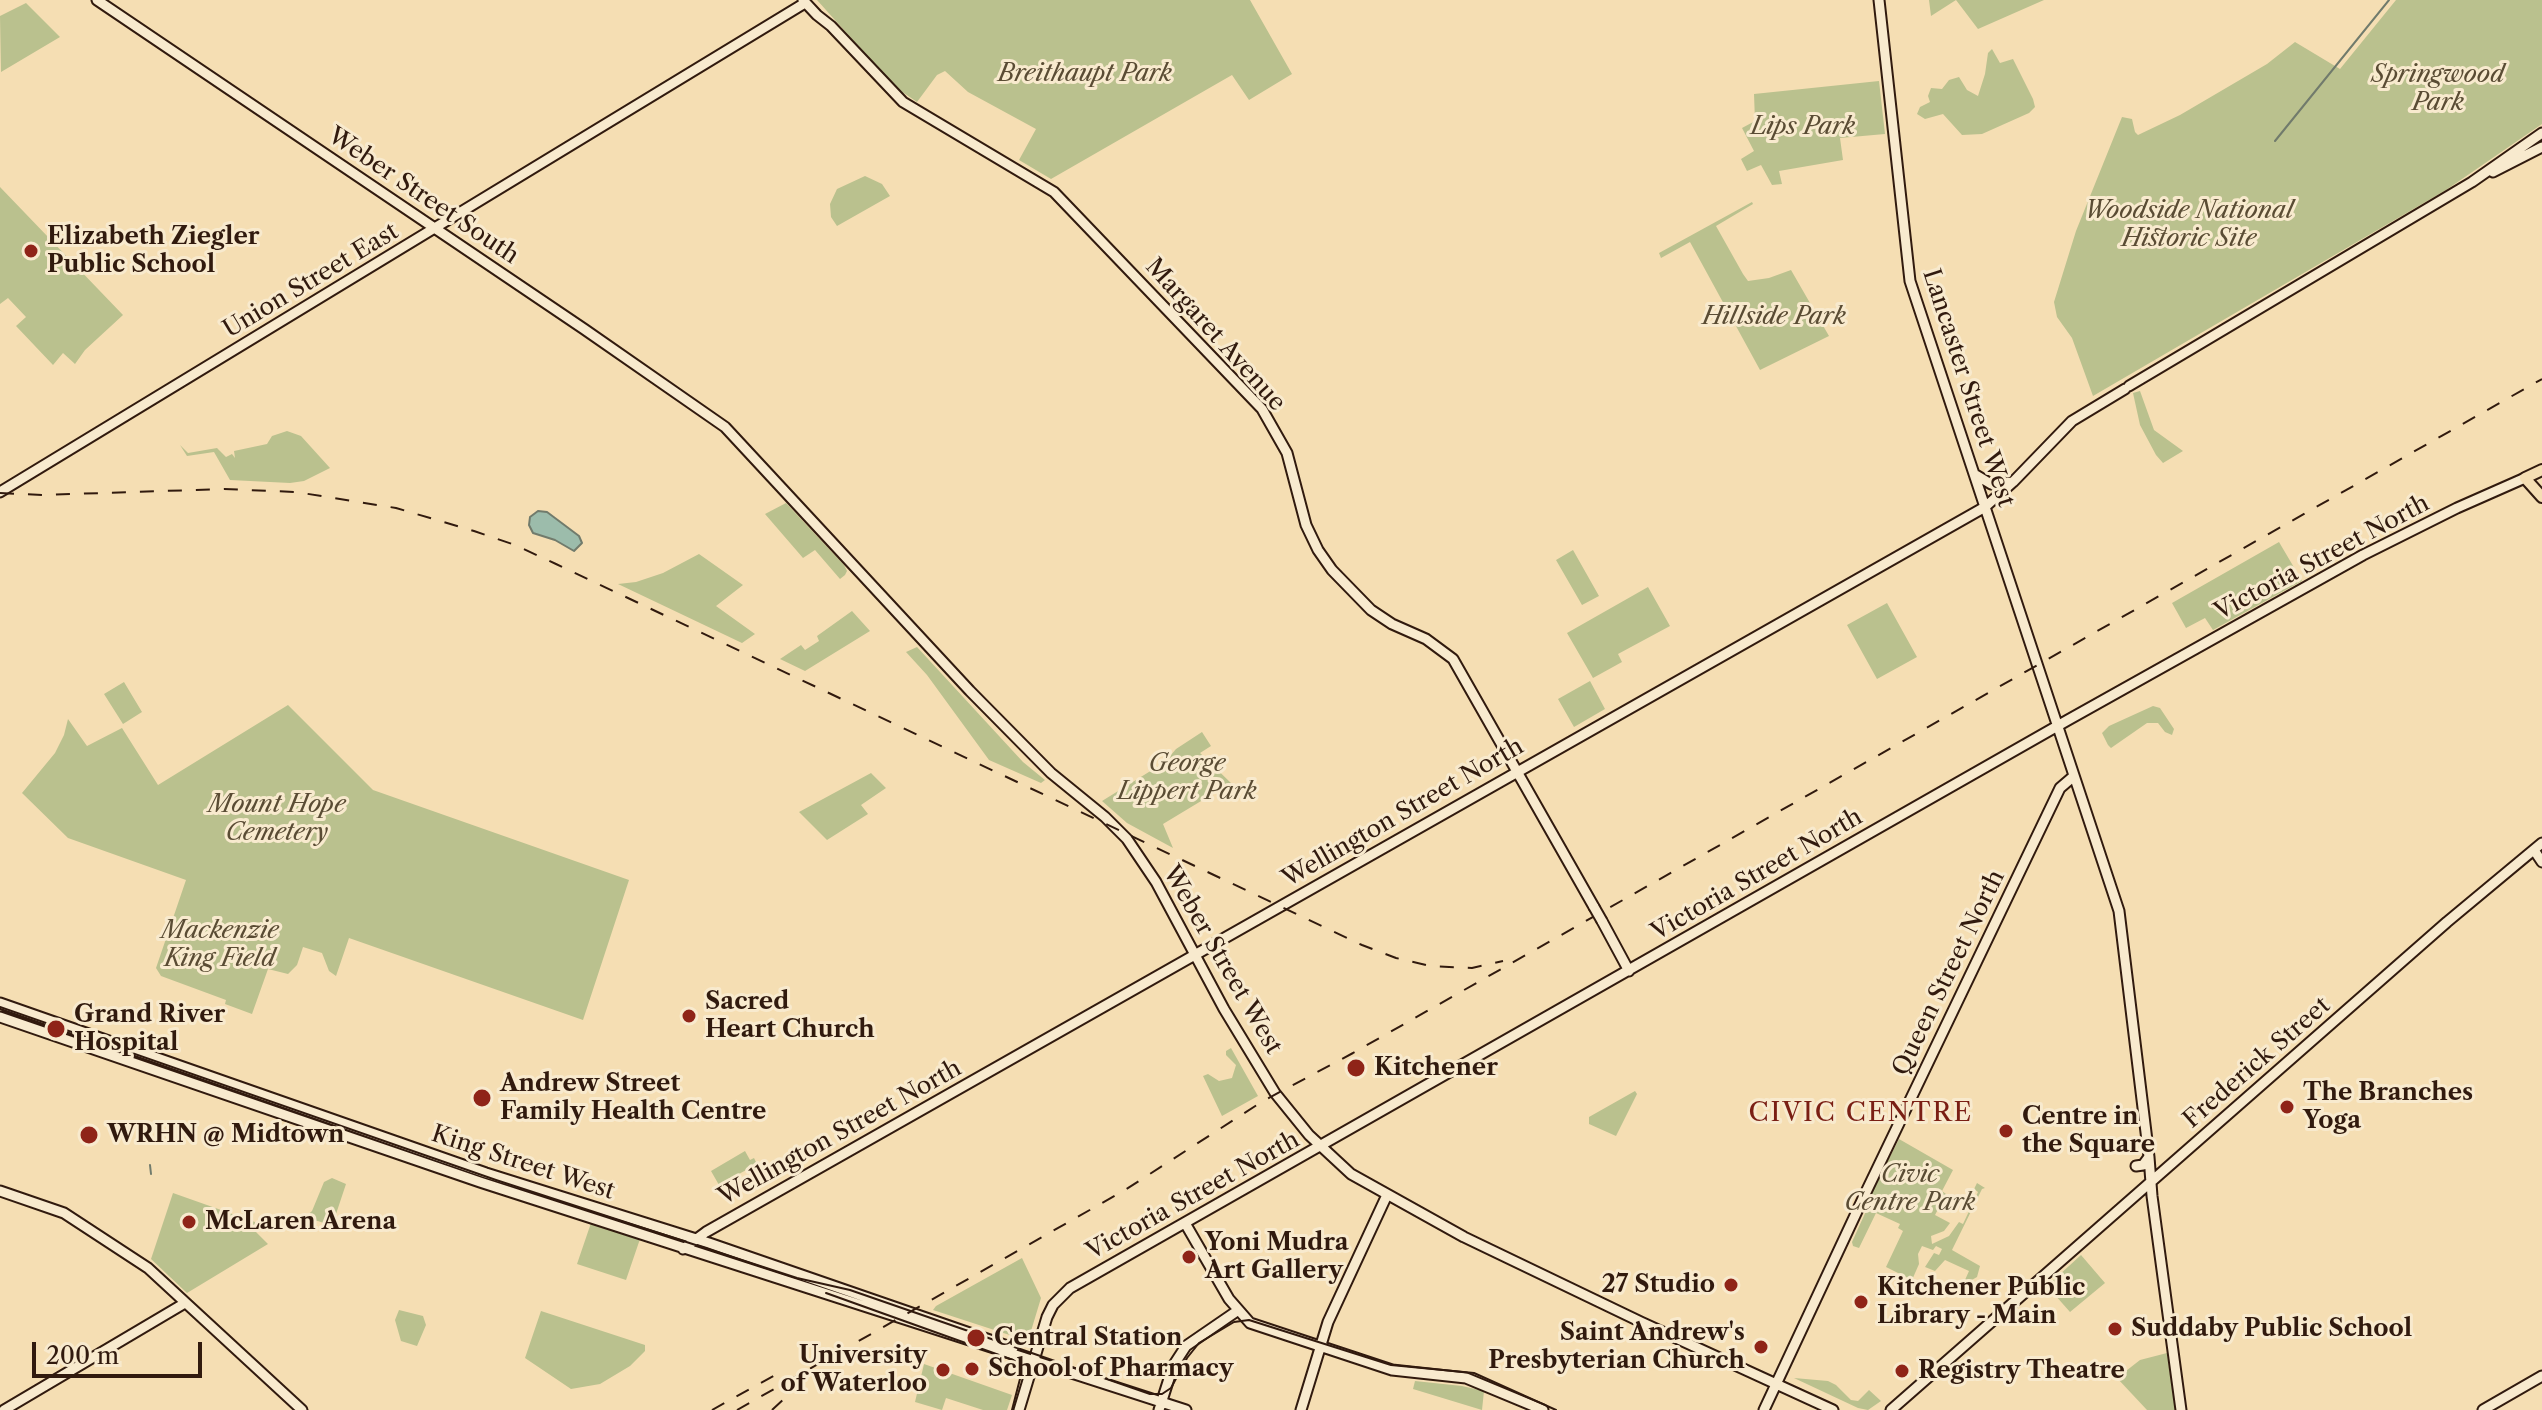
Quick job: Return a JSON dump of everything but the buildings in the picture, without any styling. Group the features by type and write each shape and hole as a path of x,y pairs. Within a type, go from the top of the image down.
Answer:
{"main road":[{"name":"Weber Street South","path":"97,0 725,427"},
{"name":"Lancaster Street West","path":"1879,0 1910,281 2119,911 2181,1410"},
{"name":"Union Street East","path":"0,492 804,2"},
{"name":"Margaret Avenue","path":"804,2 903,102 1054,192 1262,409 1287,453 1306,525 1325,560 1380,618 1426,639 1453,659 1629,971"},
{"name":"Wellington Street North","path":"2472,182 2542,133"},
{"name":"Wellington Street North","path":"683,1249 694,1238 1985,507 2072,421 2472,182 2542,147"},
{"name":"Weber Street West","path":"725,427 980,701 1051,773 1127,839 1156,882 1224,1009 1275,1093 1321,1147 1351,1174 1529,1269 1833,1410"},
{"name":"Victoria Street North","path":"1019,1410 1047,1317 1070,1288 2384,543 2542,470"},
{"path":"1975,475 1991,484 2013,482"},
{"path":"2525,478 2542,497"},
{"name":"Queen Street North","path":"1764,1410 2060,788 2074,776"},
{"name":"Frederick Street","path":"1891,1410 2447,922 2542,843"},
{"path":"2534,850 2542,862"},
{"name":"King Street West","path":"0,1003 474,1169 694,1238 1021,1351 1033,1360"},
{"name":"King Street West","path":"0,1017 480,1182 1033,1360 1160,1406 1186,1410"},
{"path":"2136,1166 2143,1165 2149,1157"},
{"path":"0,1191 57,1210 148,1268 302,1410"},
{"path":"1301,1410 1338,1297 1387,1195"},
{"path":"1185,1223 1237,1311 1250,1323 1392,1370 1474,1380 1543,1410"},
{"path":"4,1410 185,1303"},
{"path":"1160,1406 1173,1366 1186,1346 1237,1311"},
{"path":"2483,1410 2542,1376"}],"green space":[{"name":"Breithaupt Park","path":"817,0 1250,0 1292,74 1249,100 1232,75 1051,179 1019,160 1036,129 968,92 945,71 937,75 917,102 895,87"},
{"path":"1929,0 1956,0 1931,16"},
{"path":"1956,0 2044,0 1978,29"},
{"path":"2396,0 2542,0 2542,124 2446,190 2093,396 2072,338 2057,317 2054,302 2076,231 2122,117 2132,119 2138,135 2180,115 2267,64 2295,42 2340,69"},
{"path":"26,3 60,37 1,72 0,16"},
{"path":"1992,49 2000,63 2013,59 2033,99 2035,107 2029,113 1982,134 1962,135 1943,114 1925,119 1917,114 1920,107 1930,102 1928,96 1931,88 1942,89 1949,80 1959,77 1967,90 1978,96 1988,53"},
{"name":"Lips Park","path":"1879,81 1885,134 1840,138 1843,160 1779,171 1782,184 1772,185 1761,165 1747,171 1741,159 1754,151 1742,128 1755,121 1754,94"},
{"path":"865,176 882,184 890,196 837,226 831,217 830,204 837,189"},
{"name":"Elizabeth Ziegler Public School","path":"0,187 123,315 85,350 75,364 63,353 53,365 16,326 26,317 8,298 0,304"},
{"name":"Hillside Park","path":"1752,202 1716,226 1743,274 1748,281 1791,270 1829,336 1760,370 1690,242 1661,258 1659,253"},
{"path":"2140,391 2154,430 2183,451 2163,463 2140,425 2133,393"},
{"path":"287,431 301,436 330,468 304,481 290,483 230,480 214,452 187,456 180,445 188,453 217,448 226,457 232,454 235,458 234,451 267,444 272,436"},
{"path":"786,503 844,565 847,571 840,579 815,550 803,558 765,514"},
{"path":"2279,542 2302,581 2213,630 2205,618 2186,628 2172,603"},
{"path":"1573,550 1599,596 1582,605 1556,560"},
{"path":"699,554 743,585 716,606 755,634 742,643 618,584 663,573"},
{"path":"1648,587 1670,626 1618,654 1622,662 1593,678 1567,633"},
{"path":"1887,603 1917,657 1877,679 1847,625"},
{"path":"852,611 870,631 805,671 780,659 801,645 805,650 819,641 817,636"},
{"path":"917,647 1023,762 1045,780 1041,783 989,760 927,675 906,652"},
{"path":"1590,681 1605,709 1574,727 1558,699"},
{"path":"124,682 142,712 123,724 104,694"},
{"name":"Mount Hope Cemetery","path":"288,705 373,790 629,880 583,1020 349,938 336,976 329,971 322,953 303,947 297,965 288,974 268,969 252,1014 225,1004 226,1000 161,976 156,968 186,880 68,838 22,793 55,753 68,719 87,746 122,728 158,785"},
{"path":"2153,706 2160,708 2174,729 2172,735 2158,723 2147,723 2111,748 2108,745 2102,733 2109,726"},
{"name":"George Lippert Park","path":"1202,732 1211,746 1200,753 1231,783 1163,824 1173,848 1127,823 1102,801 1165,762 1176,749"},
{"path":"871,773 886,788 861,805 868,814 827,840 799,812"},
{"path":"1231,1048 1258,1096 1222,1116 1203,1076 1208,1074 1219,1081 1232,1078 1236,1065 1226,1055"},
{"path":"1635,1091 1637,1094 1616,1136 1589,1124 1589,1117"},
{"name":"Civic Centre Park","path":"1899,1139 1953,1170 1942,1191 1946,1194 1935,1215 1950,1223 1944,1231 1931,1236 1932,1244 1949,1236 1959,1222 1963,1224 1978,1192 1974,1189 1977,1183 1985,1188 1952,1250 1980,1266 1977,1277 1970,1281 1965,1280 1969,1271 1945,1260 1935,1271 1925,1267 1934,1253 1939,1255 1942,1249 1936,1246 1933,1250 1922,1246 1912,1280 1886,1267 1903,1231 1898,1228 1900,1224 1876,1213 1859,1248 1853,1246 1867,1209 1864,1208"},
{"path":"745,1151 750,1160 754,1158 757,1164 719,1185 711,1171"},
{"path":"332,1178 346,1184 332,1226 302,1220 312,1211 324,1182"},
{"path":"173,1193 255,1222 256,1232 268,1244 187,1293 151,1259"},
{"path":"591,1223 640,1239 626,1280 577,1264"},
{"path":"2081,1255 2105,1283 2070,1312 2047,1286"},
{"path":"1022,1258 1041,1298 1028,1341 933,1310 936,1306"},
{"path":"399,1310 423,1316 426,1325 417,1346 401,1341 395,1320"},
{"path":"541,1311 645,1345 645,1351 630,1366 600,1384 571,1389 525,1358"},
{"path":"2167,1353 2175,1410 2147,1410 2117,1378 2140,1360"},
{"path":"924,1364 1012,1395 1007,1410 983,1410 946,1398 942,1410 915,1402"},
{"path":"1794,1378 1828,1381 1851,1400 1858,1401 1869,1390 1881,1401 1868,1410 1858,1408"},
{"path":"1415,1381 1484,1391 1482,1410 1413,1389"}],"shaded area":[{"path":"538,511 547,512 579,536 582,543 574,551 555,540 533,533 529,525 530,517"}],"waterway":[{"path":"2275,141 2389,0"},
{"path":"150,1165 151,1174"}],"tram line":[{"path":"0,1007 496,1180 797,1278 850,1290 1150,1394 1162,1394 1171,1388 1199,1343 1234,1322 1249,1320 1391,1365 1474,1373 1556,1410"},
{"path":"826,1293 1013,1360 1021,1375 1012,1410"}],"railway":[{"path":"737,1410 1125,1190 1263,1101 1353,1053 2542,379"},
{"path":"0,493 42,495 224,489 296,492 396,508 474,531 556,564 1362,945 1430,966 1472,968 1503,961"},
{"path":"712,1410 777,1374"},
{"path":"772,1410 801,1383"}],"place":[{"name":"Elizabeth Ziegler Public School","path":"31,251"},
{"name":"Sacred Heart Church","path":"689,1016"},
{"name":"Grand River Hospital","path":"56,1029"},
{"name":"Kitchener","path":"1356,1068"},
{"name":"Andrew Street Family Health Centre","path":"482,1098"},
{"name":"The Branches Yoga","path":"2287,1107"},
{"name":"Centre in the Square","path":"2006,1131"},
{"name":"WRHN @ Midtown","path":"89,1135"},
{"name":"McLaren Arena","path":"189,1222"},
{"name":"Yoni Mudra Art Gallery","path":"1189,1257"},
{"name":"27 Studio","path":"1731,1285"},
{"name":"Kitchener Public Library - Main","path":"1861,1302"},
{"name":"Suddaby Public School","path":"2115,1329"},
{"name":"Central Station","path":"976,1338"},
{"name":"Saint Andrew's Presbyterian Church","path":"1761,1347"},
{"name":"School of Pharmacy","path":"972,1369"},
{"name":"University of Waterloo","path":"943,1370"},
{"name":"Registry Theatre","path":"1902,1371"}],"district":[{"name":"CIVIC CENTRE","path":"1861,1113"}],"park label":[{"name":"Springwood Park","path":"2438,89"},
{"name":"Woodside National Historic Site","path":"2189,225"},
{"name":"Mackenzie King Field","path":"220,945"}]}
